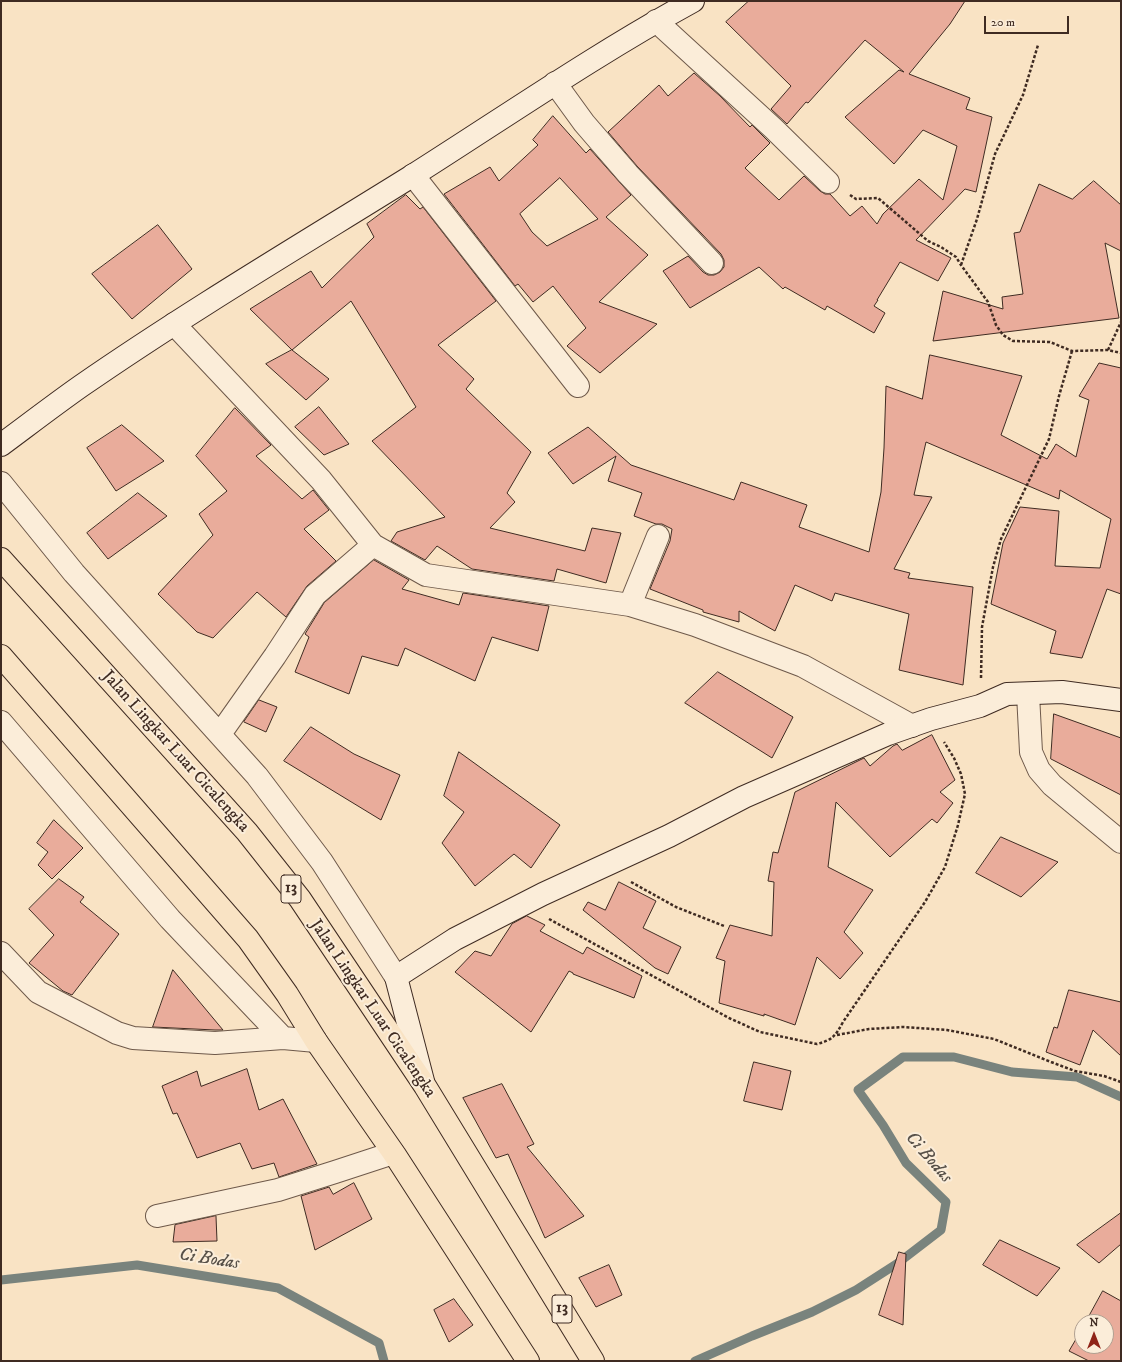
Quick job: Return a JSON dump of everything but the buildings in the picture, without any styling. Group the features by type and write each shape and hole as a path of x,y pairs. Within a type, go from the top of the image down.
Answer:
{"highway":[{"name":"Jalan Lingkar Luar Cicalengka","path":"1,559 247,832 300,900 425,1086 594,1361"},
{"path":"1,656 248,940 288,994 316,1041 393,1152 528,1361"}],"street":[{"path":"1,445 80,386 174,324 413,175 555,83 656,21 692,1"},
{"path":"656,21 774,129 828,182"},
{"path":"555,83 584,123 628,174 712,263"},
{"path":"413,175 578,386"},
{"path":"174,324 321,480 374,545 426,575 630,605 695,625 803,666 921,723"},
{"path":"1,483 74,573 257,776 322,862 396,977 425,1086"},
{"path":"630,605 658,536"},
{"path":"220,734 275,656 315,595 374,545"},
{"path":"396,977 455,940 522,905 669,836 744,797 888,734 980,706 1008,694 1062,692 1121,700"},
{"path":"1028,694 1031,752 1039,770 1052,785 1121,842"},
{"path":"1,722 170,919 283,1038"},
{"path":"1,953 38,992 117,1033 133,1038 215,1043 283,1038 316,1041"},
{"path":"157,1216 278,1190 393,1152"}],"path":[{"path":"961,266 977,219 995,154 1023,95 1038,45"},
{"path":"828,182 856,199 878,198 928,240 956,256 961,266 988,302 996,325 1003,335 1013,341 1050,342 1072,351 1108,350 1121,353"},
{"path":"1108,350 1121,322"},
{"path":"980,706 982,627 993,567 1001,539 1049,440 1059,396 1072,351"},
{"path":"836,1035 843,1022 925,902 945,867 958,825 965,794 961,774 954,758 921,723"},
{"path":"604,867 676,907 724,926"},
{"path":"522,905 729,1018 760,1032 817,1044 836,1035 869,1029 903,1027 947,1030 994,1039 1075,1071 1104,1076 1121,1082"}],"waterway":[{"name":"Ci Bodas","path":"695,1361 812,1312 856,1290 898,1263 941,1230 946,1202 906,1163 883,1125 858,1090 903,1057 954,1057 1012,1072 1077,1077 1121,1097"},
{"name":"Ci Bodas","path":"1,1280 137,1265 278,1288 379,1343 384,1361"}]}
